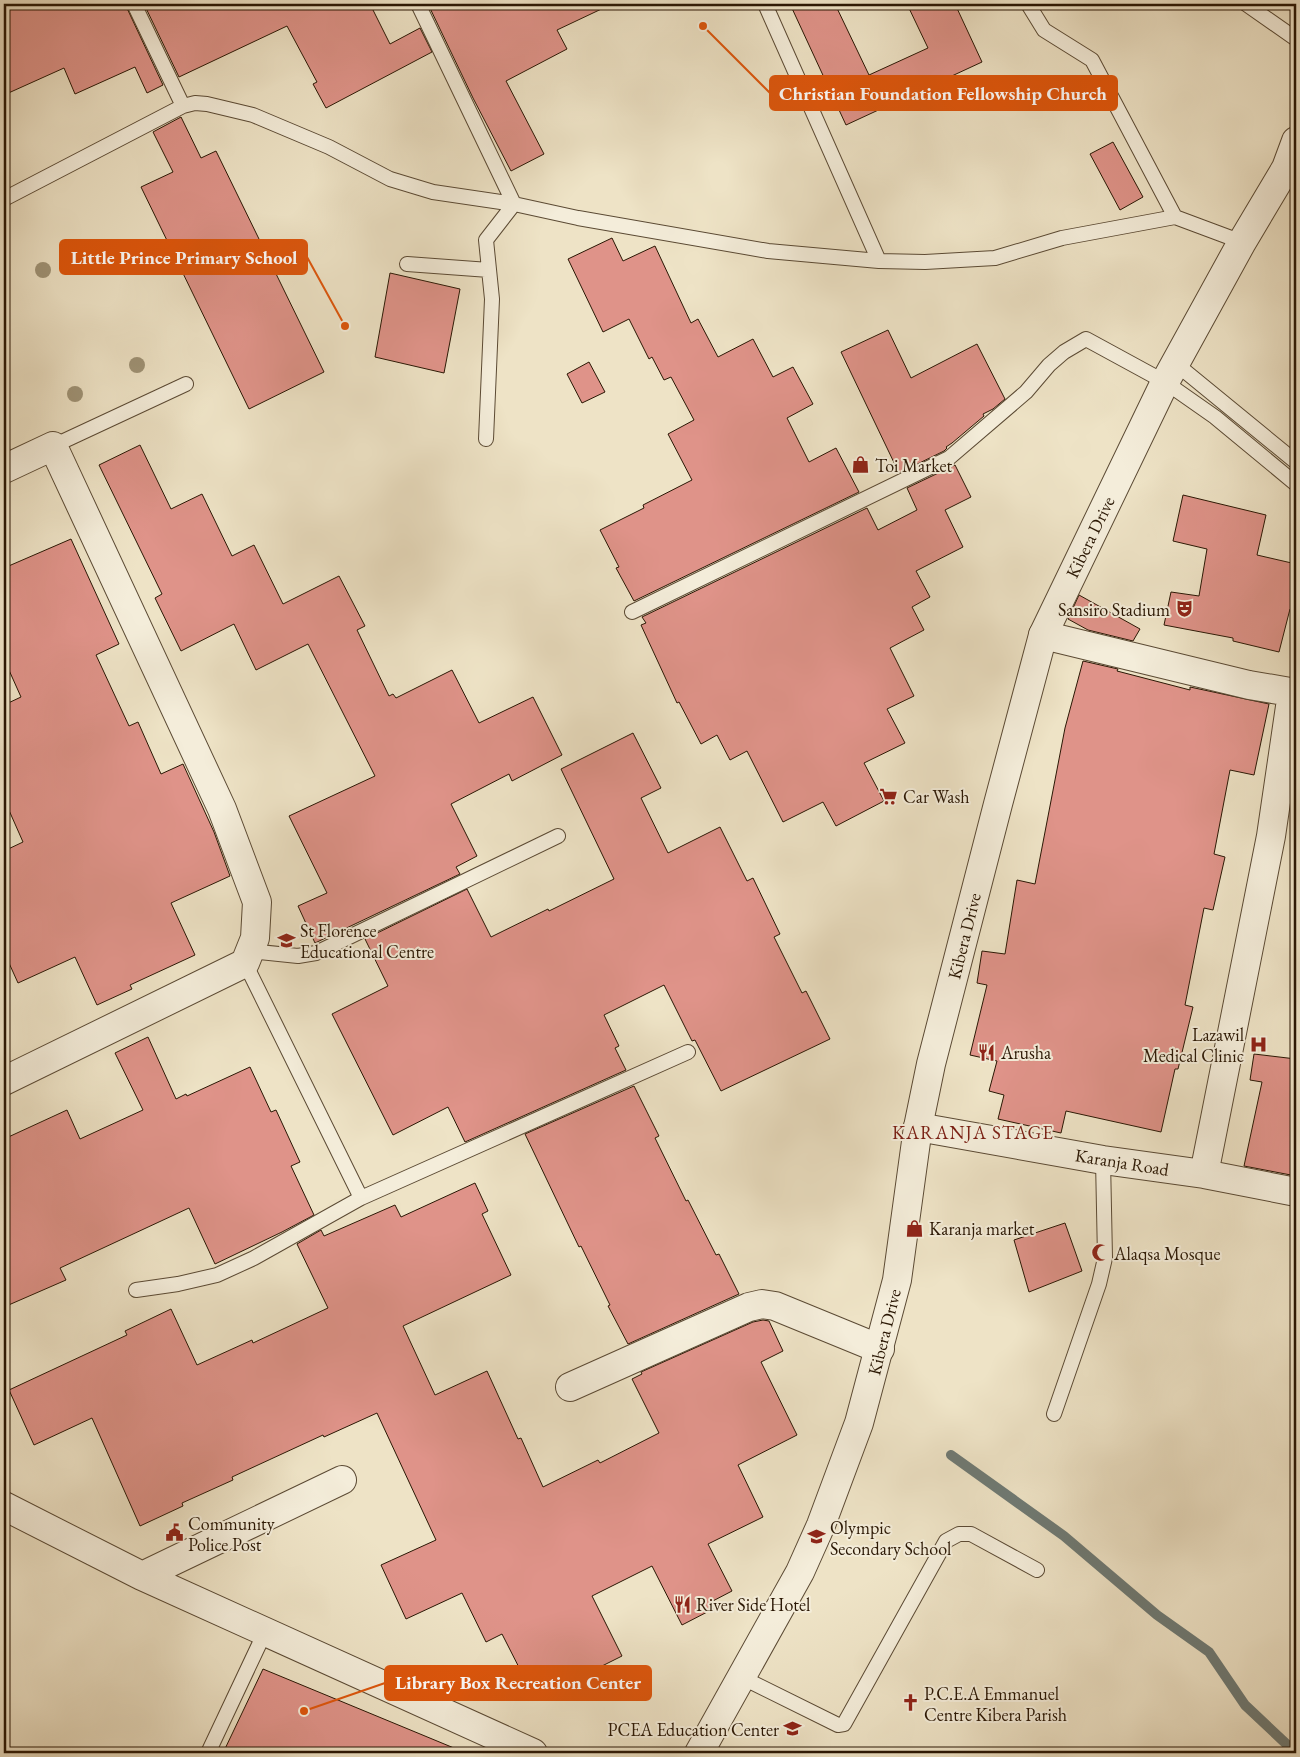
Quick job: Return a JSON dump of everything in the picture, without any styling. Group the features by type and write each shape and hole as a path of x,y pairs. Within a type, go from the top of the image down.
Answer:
{"street":[{"name":"Kibera Drive","path":"699,1753 800,1572 821,1525 859,1423 897,1280 918,1127 939,1035 1043,635 1170,373 1242,242 1286,168 1296,141"},
{"path":"4,469 53,446 222,809 257,902 255,938 248,957 4,1081"},
{"path":"1043,635 1248,685 1294,693 1271,836 1204,1174"},
{"name":"Karanja Road","path":"918,1127 1103,1160 1204,1174 1296,1192"},
{"path":"570,1387 749,1307 762,1304 774,1306 880,1349"},
{"path":"142,1576 342,1480"},
{"path":"4,1506 142,1576 533,1753"}],"lane":[{"path":"134,4 183,106"},
{"path":"418,4 514,204"},
{"path":"765,4 879,261"},
{"path":"1028,4 1044,30 1092,60 1175,217"},
{"path":"1246,4 1296,39"},
{"path":"4,199 183,106 207,104 253,115 329,147 390,179 413,187 768,251 879,261 925,262 995,258 1062,238 1175,217 1242,242"},
{"path":"486,439 492,299 486,240 514,204"},
{"path":"406,264 489,270"},
{"path":"632,612 949,458 1026,392 1049,365 1064,352 1086,340 1170,373 1296,462"},
{"path":"1170,373 1215,417 1296,484"},
{"path":"53,446 186,384"},
{"path":"360,1198 248,957 298,956 316,953 558,836"},
{"path":"136,1290 178,1284 217,1275 254,1258 360,1198 688,1052"},
{"path":"1054,1414 1099,1284 1105,1258 1103,1160"},
{"path":"741,1678 838,1725 844,1724 946,1540 959,1534 971,1534 1036,1570"},
{"path":"208,1753 265,1632"}],"building":[{"path":"4,4 125,4 163,85 147,93 135,67 75,94 64,68 4,95"},
{"path":"144,4 370,4 390,44 420,28 432,52 326,108 313,84 317,82 287,26 179,77"},
{"path":"428,4 612,4 557,30 567,49 506,81 544,154 511,171 473,98"},
{"path":"790,4 835,4 869,75 928,48 907,4 955,4 982,62 846,125"},
{"path":"181,117 201,158 216,151 324,372 249,409 141,187 173,172 153,132"},
{"path":"1113,142 1143,197 1120,210 1090,154"},
{"path":"612,238 623,261 655,246 691,323 698,319 718,357 753,339 773,377 793,367 813,404 787,418 809,462 836,448 859,492 634,601 616,568 619,567 600,530 644,508 643,505 692,480 668,434 694,420 671,377 664,380 652,357 649,359 629,319 603,332 568,259"},
{"path":"390,273 460,289 444,373 375,357"},
{"path":"888,330 911,378 977,344 1005,399 993,409 983,414 984,416 946,447 944,451 899,473 841,352"},
{"path":"589,362 605,392 582,403 567,374"},
{"path":"140,445 171,509 202,494 232,556 254,545 283,604 339,576 365,626 357,630 389,696 393,694 396,698 452,670 479,723 533,697 562,755 512,781 509,774 451,804 477,856 456,867 460,874 315,943 298,906 327,893 289,816 375,776 308,644 256,670 234,624 181,651 155,598 162,594 99,465"},
{"path":"955,465 971,497 945,510 963,547 916,571 930,597 912,607 924,630 890,648 914,696 887,709 905,743 864,763 884,801 836,826 823,802 783,822 747,751 730,760 717,735 701,744 679,702 677,703 641,625 646,623 642,617 867,508 878,530 917,510 907,488"},
{"path":"1183,495 1266,515 1257,555 1296,564 1296,611 1290,609 1279,652 1233,641 1233,638 1164,625 1171,592 1199,596 1207,549 1173,541"},
{"path":"71,539 119,644 96,655 129,726 138,722 161,774 183,764 214,832 230,876 171,903 195,955 130,985 132,989 97,1005 75,957 18,983 4,952 4,851 23,842 4,799 4,705 21,697 4,659 4,568"},
{"path":"1079,595 1140,629 1133,641 1088,630 1068,619"},
{"path":"1083,661 1190,690 1190,687 1269,704 1254,775 1230,770 1214,854 1225,857 1213,910 1204,908 1185,1005 1193,1007 1178,1069 1175,1069 1161,1132 1066,1111 1061,1133 998,1119 1004,1095 989,1091 997,1061 970,1055 987,985 977,983 982,951 1005,954 1017,880 1035,884 1065,728"},
{"path":"633,733 661,788 641,798 668,853 720,827 747,881 753,878 780,934 774,937 802,993 806,991 830,1039 721,1091 695,1040 692,1041 664,985 604,1015 619,1046 615,1048 626,1070 465,1142 448,1107 393,1135 332,1014 388,986 365,939 467,889 491,937 614,879 561,769"},
{"path":"148,1037 176,1099 186,1094 187,1096 250,1067 271,1112 276,1110 300,1162 291,1166 314,1215 215,1264 189,1208 60,1268 66,1280 4,1307 4,1139 67,1110 80,1139 143,1110 115,1053"},
{"path":"1254,1054 1296,1059 1296,1176 1244,1166 1262,1082 1250,1080"},
{"path":"634,1086 659,1136 655,1138 686,1201 688,1200 716,1255 719,1254 739,1294 628,1344 525,1134"},
{"path":"475,1183 488,1211 482,1214 511,1275 403,1326 435,1395 487,1371 518,1439 521,1438 543,1487 598,1460 600,1463 659,1433 632,1379 642,1374 641,1372 753,1322 769,1321 783,1351 761,1362 797,1435 738,1465 763,1517 708,1544 732,1591 709,1603 713,1609 682,1625 652,1566 592,1596 622,1656 580,1677 577,1671 532,1693 502,1634 486,1642 462,1593 406,1619 381,1565 436,1540 377,1413 324,1437 323,1435 232,1477 233,1480 182,1503 183,1506 140,1526 92,1418 34,1445 9,1390 127,1335 125,1331 171,1309 197,1365 252,1340 253,1343 328,1308 297,1244 321,1230 324,1236 395,1205 401,1217"},
{"path":"1065,1223 1082,1271 1029,1292 1014,1240"},
{"path":"263,1669 466,1753 223,1753"}],"waterway":[{"path":"951,1455 1064,1536 1157,1615 1209,1652 1245,1705 1296,1753"}],"place":[{"name":"Christian Foundation Fellowship Church","path":"703,26"},
{"name":"Little Prince Primary School","path":"345,326"},
{"name":"Toi Market","path":"861,465"},
{"name":"Sansiro Stadium","path":"1184,609"},
{"name":"Car Wash","path":"889,796"},
{"name":"St Florence Educational Centre","path":"286,940"},
{"name":"Lazawil Medical Clinic","path":"1258,1044"},
{"name":"Arusha","path":"987,1052"},
{"name":"Karanja market","path":"915,1228"},
{"name":"Alaqsa Mosque","path":"1100,1253"},
{"name":"Community Police Post","path":"174,1533"},
{"name":"Olympic Secondary School","path":"816,1537"},
{"name":"River Side Hotel","path":"682,1604"},
{"name":"P.C.E.A Emmanuel Centre Kibera Parish","path":"910,1703"},
{"name":"Library Box Recreation Center","path":"304,1711"},
{"name":"PCEA Education Center","path":"793,1729"}],"district":[{"name":"KARANJA STAGE","path":"973,1132"}]}
